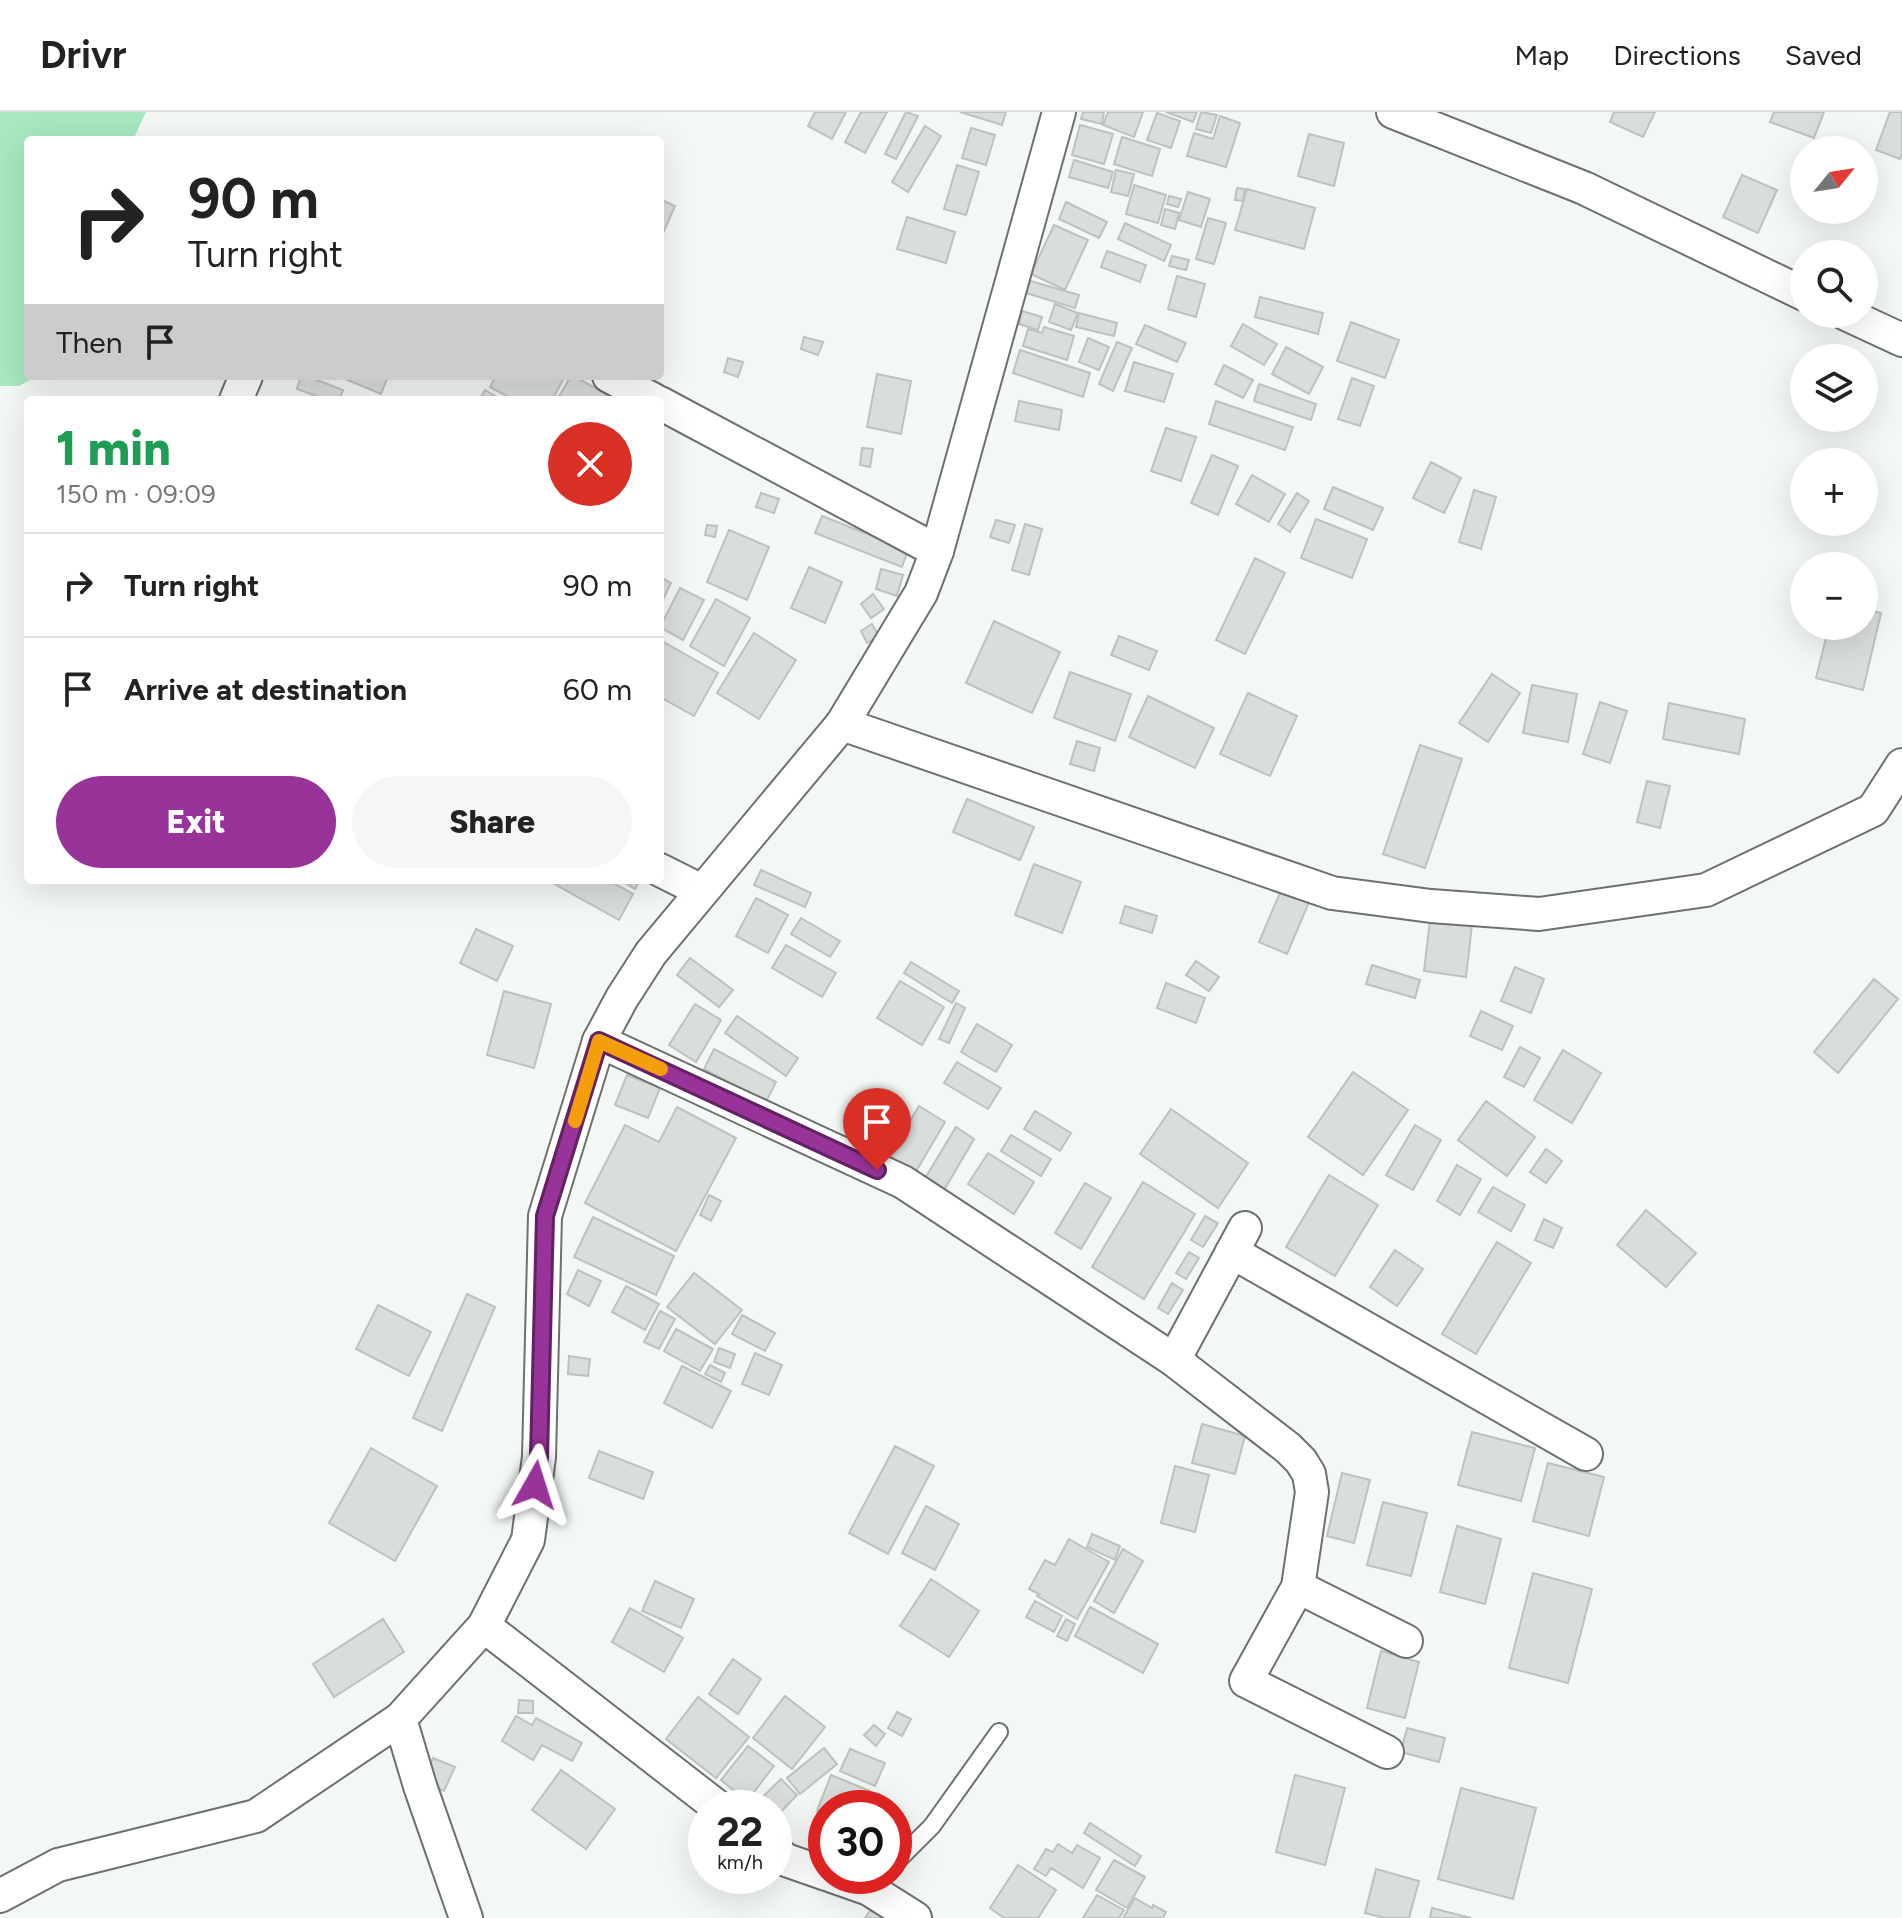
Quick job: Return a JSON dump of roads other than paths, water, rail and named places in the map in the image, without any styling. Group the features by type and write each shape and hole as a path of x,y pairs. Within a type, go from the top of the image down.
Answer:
{"street":[{"path":"0,1896 58,1865 256,1816 400,1719 484,1626 528,1540 539,1457 545,1216 599,1041 651,953 842,724 921,593 937,551 1059,112"},
{"path":"1393,112 1584,188 1790,287"},
{"path":"1876,328 1902,340"},
{"path":"616,380 646,396"},
{"path":"664,405 937,551"},
{"path":"842,724 1332,893 1431,906 1539,914 1706,890 1873,810 1902,765"},
{"path":"664,872 702,891"},
{"path":"599,1041 903,1182 1174,1360 1288,1448 1309,1474 1312,1492 1298,1587 1246,1681 1387,1752"},
{"path":"1174,1360 1239,1240 1586,1454"},
{"path":"1298,1587 1406,1641"},
{"path":"484,1626 696,1790"},
{"path":"400,1719 466,1918"},
{"path":"889,1894 915,1918"}],"lane":[{"path":"912,1846 932,1826 999,1732"}]}
